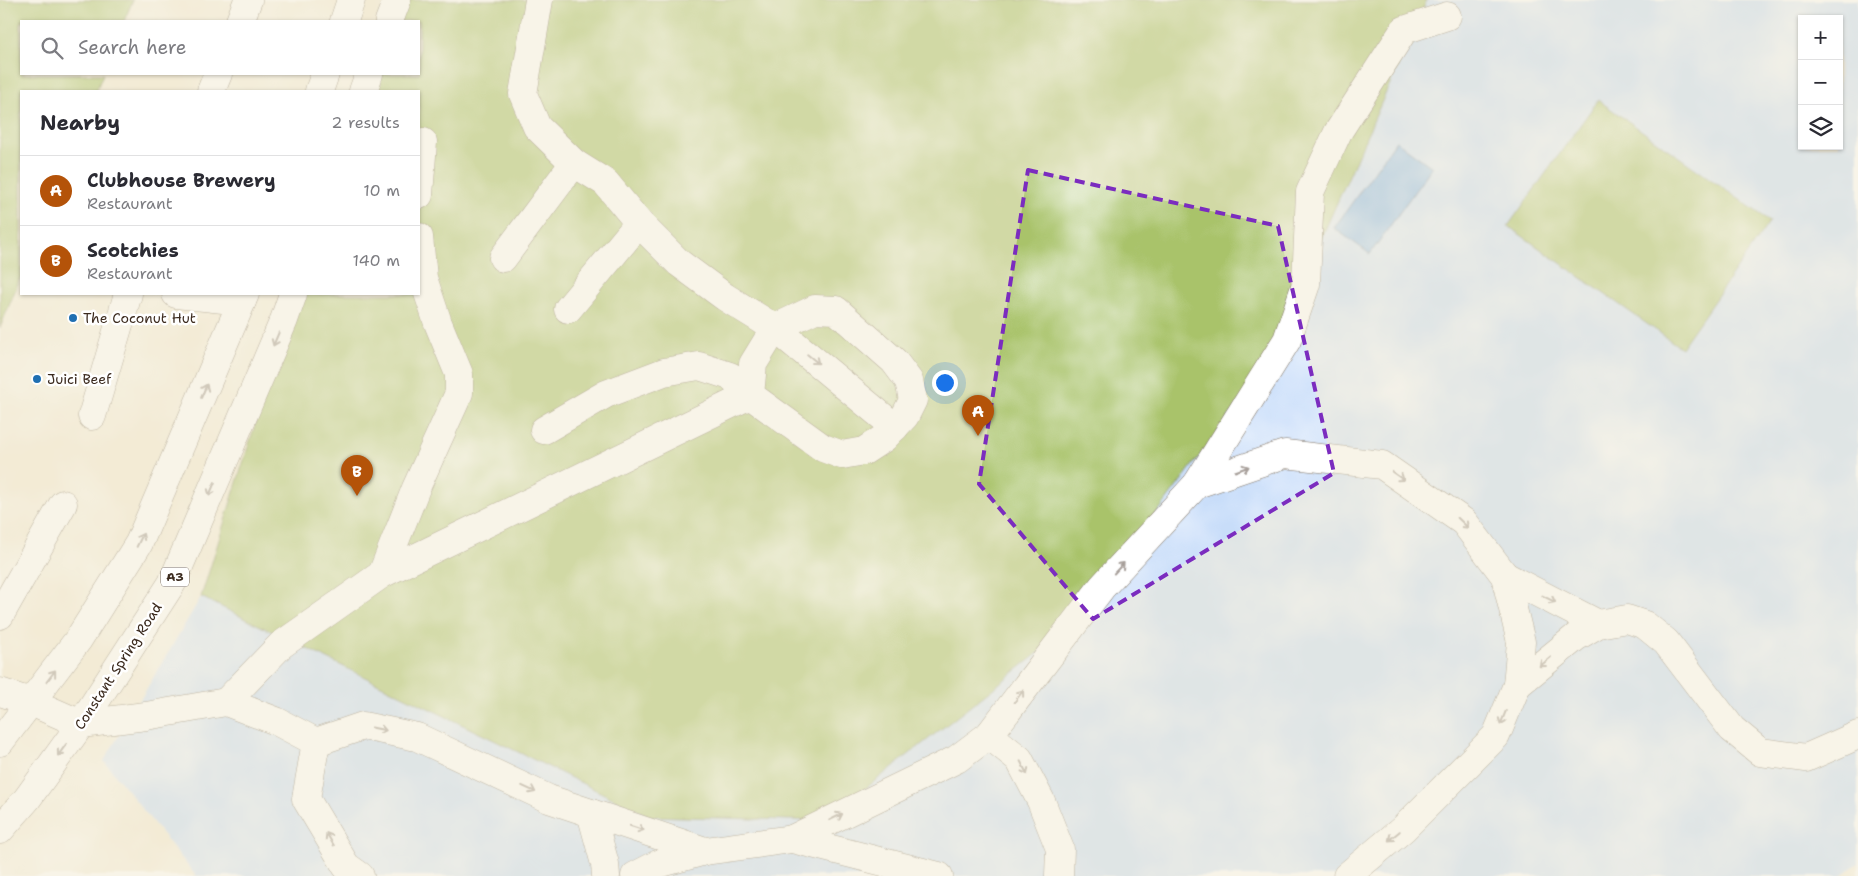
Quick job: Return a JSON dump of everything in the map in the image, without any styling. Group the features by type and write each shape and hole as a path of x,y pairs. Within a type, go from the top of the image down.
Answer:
{"street":[{"path":"240,20 248,0"},
{"path":"344,20 351,0"},
{"path":"389,20 397,0"},
{"path":"539,0 523,94 537,126 574,163 606,183 639,222 679,263 724,297 775,328 895,427"},
{"path":"635,876 658,864 705,851 792,838 956,760 989,735 1102,587 1197,484 1287,340 1306,284 1310,192 1338,132 1404,30 1447,16"},
{"path":"211,90 218,75"},
{"path":"319,90 325,75"},
{"path":"363,90 369,75"},
{"path":"420,182 423,142"},
{"path":"503,258 574,163"},
{"path":"568,310 639,222"},
{"path":"382,574 416,488 459,393 459,374 438,323 424,278 420,245"},
{"path":"92,416 128,295"},
{"path":"0,742 78,640 139,543 244,297 199,295"},
{"name":"Constant Spring Road","path":"0,830 26,799 81,724 172,583 284,320 293,295"},
{"path":"544,430 606,394 664,372 699,366 730,376 750,396 823,448 842,455 864,451 884,438 905,416 913,400 909,381 894,361 836,310 815,309 775,328 753,364 750,396"},
{"path":"226,702 281,645 382,574 750,396"},
{"path":"1197,484 1285,454 1382,465 1464,522 1506,576 1598,624"},
{"path":"0,615 63,504"},
{"path":"1347,876 1403,829 1496,736 1517,685 1521,642 1506,576"},
{"path":"1517,685 1576,637 1598,624 1627,619 1645,625 1666,642 1732,729 1760,752 1806,758 1858,735"},
{"path":"0,692 31,702 81,724 146,716 226,702 276,720 316,742 362,726 417,737 549,799 705,851"},
{"path":"989,735 1019,759 1041,801 1060,849 1059,876"},
{"path":"316,742 306,799 346,866 360,876"},
{"path":"590,813 605,864 606,876"},
{"path":"792,838 939,876"}],"highlighted area":[{"path":"1028,170 1278,226 1334,473 1093,619 979,484"}],"shaded area":[{"path":"1427,0 1858,0 1858,863 1841,876 196,876 104,761 201,597 649,816 1262,372"}],"green space":[{"path":"0,0 133,0 124,20 20,20 20,75 103,75 96,90 20,90 20,278 0,328"},
{"path":"398,0 1427,0 1262,372 1074,625 824,821 649,816 201,597 296,295 420,295 420,90 363,90 370,75 420,75 420,20 390,20"},
{"path":"1598,100 1770,221 1681,348 1508,226"}],"water":[{"path":"1396,141 1432,167 1370,254 1334,228"}],"place":[{"name":"The Coconut Hut","path":"73,318"},
{"name":"Juici Beef","path":"37,379"},
{"name":"Clubhouse Brewery","path":"978,436"},
{"name":"Scotchies","path":"357,496"}]}
